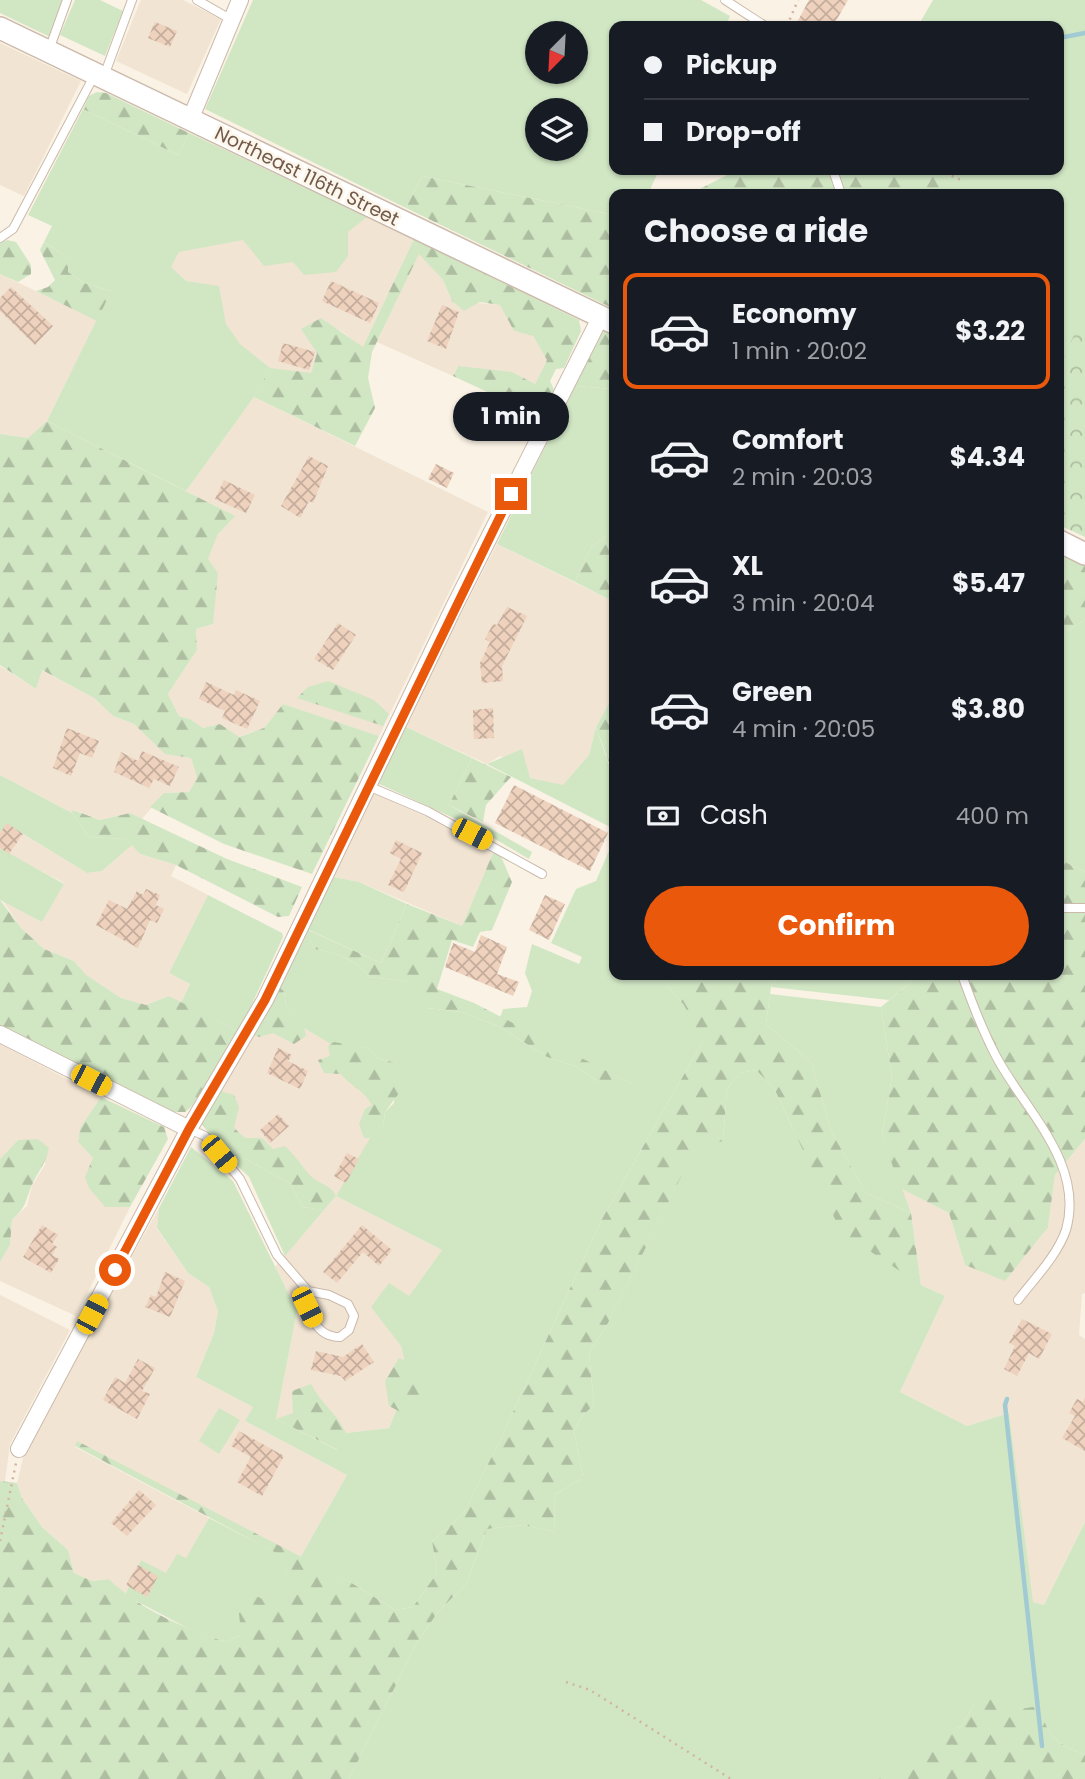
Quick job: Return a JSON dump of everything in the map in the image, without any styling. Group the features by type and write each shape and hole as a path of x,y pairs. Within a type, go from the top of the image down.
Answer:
{"street":[{"path":"190,120 240,0"},
{"name":"Northeast 116th Street","path":"0,28 608,320"},
{"path":"19,1449 189,1129 265,1000 368,786 608,320"},
{"path":"1064,544 1085,554"},
{"path":"0,1034 189,1129"}],"lane":[{"path":"48,51 67,0"},
{"path":"0,238 13,229 99,76 132,0"},
{"path":"197,0 232,20"},
{"path":"725,0 757,21"},
{"path":"368,786 427,811 542,874"},
{"path":"1064,908 1085,908"},
{"path":"964,980 998,1059 1060,1156 1068,1186 1066,1228 1059,1245 1018,1300"},
{"path":"189,1129 205,1136 240,1179 277,1255 308,1291 329,1294 348,1304 354,1316 349,1330 340,1337 330,1337 318,1329 307,1307 308,1291"}],"path":[{"path":"789,21 798,0"},
{"path":"950,175 961,180"},
{"path":"0,1541 19,1449"},
{"path":"566,1682 590,1690 731,1779"}],"shaded area":[{"path":"141,0 183,0 221,19 187,94 116,61"},
{"path":"0,43 81,81 24,196 0,185"},
{"path":"189,133 414,239 363,348 340,330 317,353 311,373 254,397 97,321 47,421 28,438 0,434 0,274 97,320"},
{"path":"419,253 443,280 452,301 501,305 514,331 533,336 547,360 535,384 511,372 457,367 453,376 377,342"},
{"path":"254,397 488,512 379,736 283,704 264,728 238,737 220,724 203,728 190,719 179,716 168,694 197,650 196,629 213,624 208,559 218,534 234,516 186,491"},
{"path":"497,544 609,600 609,703 596,727 589,755 563,786 530,778 500,756 487,764 404,726"},
{"path":"0,666 36,689 41,670 94,698 113,716 134,724 165,753 191,758 197,778 189,792 164,793 142,819 130,813 100,820 74,810 72,813 0,775"},
{"path":"372,793 423,815 493,853 462,926 359,882 334,877"},
{"path":"23,834 87,873 102,871 132,845 140,854 176,865 171,876 208,895 169,973 190,984 181,1003 169,996 146,1005 121,998 85,975 74,961 44,949 22,929 3,901 42,922 64,883 9,854"},
{"path":"268,1007 396,1081 367,1145 336,1196 202,1124"},
{"path":"0,1044 101,1097 80,1128 78,1142 93,1158 105,1207 130,1207 76,1316 0,1281 0,1262 10,1245 12,1220 27,1206 32,1186 46,1163 18,1140 0,1159"},
{"path":"1085,1139 1085,1293 1082,1294 1079,1335 1085,1339 1085,1522 1044,1605 1032,1602 1009,1413 967,1426 900,1392 945,1296 921,1285 911,1213 900,1188 949,1213 965,1265 1048,1227 1055,1175"},
{"path":"336,1196 442,1250 409,1296 372,1307 401,1346 409,1380 389,1428 346,1433 338,1450 276,1419 297,1311 275,1267"},
{"path":"159,1208 157,1229 188,1273 209,1287 218,1311 214,1333 196,1377 253,1407 245,1421 347,1475 300,1558 77,1441 75,1447 209,1518 186,1559 166,1574 141,1560 125,1595 109,1579 92,1581 74,1573 68,1550 42,1527 22,1498 17,1483 26,1446"},
{"path":"0,1295 70,1330 10,1444 5,1481 0,1481"}],"green space":[{"path":"0,0 63,0 50,37 0,13"},
{"path":"75,0 100,0 123,11 105,56 60,35"},
{"path":"253,0 701,0 730,16 728,21 609,21 609,175 657,175 650,189 609,189 609,214 422,176 406,208 205,109"},
{"path":"933,0 1085,0 1085,320 1064,368 1064,189 956,189 960,180 950,175 1064,175 1064,21 921,21"},
{"path":"97,92 106,93 189,133 178,155 83,109 89,96"},
{"path":"83,109 178,155 189,133 367,217 348,232 348,256 336,272 304,275 293,262 264,266 243,240 179,252 171,267 186,281 219,286 226,324 240,344 270,368 254,397 186,491 47,421 111,291 84,283 68,272 68,258 44,242 52,226 28,215"},
{"path":"727,175 950,175 961,180 956,189 700,189"},
{"path":"422,176 609,214 609,307 406,208"},
{"path":"414,239 579,320 581,331 564,368 556,369 550,381 554,390 543,413 535,414 453,376 458,366 512,372 535,384 547,360 533,336 514,331 500,305 480,302 464,311 452,301 443,280 419,254 372,352 368,378 375,408 355,446 254,397 270,368 311,373 317,353 301,329 321,318 363,347"},
{"path":"7,240 16,242 31,265 31,274 18,282 0,274 0,243"},
{"path":"44,242 68,258 68,272 84,283 111,291 97,321 36,291 48,287 55,280 40,250"},
{"path":"1085,310 1085,537 1064,527 1064,358"},
{"path":"605,328 609,330 609,389 575,386"},
{"path":"575,386 609,389 609,534 592,546 575,582 497,544"},
{"path":"47,421 235,516 218,534 208,559 218,573 213,624 196,629 197,650 168,694 179,716 190,719 203,728 220,724 239,737 264,728 283,704 379,736 312,874 224,844 150,807 164,793 189,792 197,778 191,758 165,754 134,724 113,716 94,698 42,670 36,689 0,665 0,434 28,438"},
{"path":"609,534 609,599 575,582 592,546"},
{"path":"1064,555 1085,565 1085,619 1064,634"},
{"path":"1085,619 1085,872 1064,862 1064,634"},
{"path":"328,681 374,700 389,714 383,726 297,698 308,687"},
{"path":"609,703 609,763 596,727"},
{"path":"404,726 472,758 449,805 532,852 529,859 480,830 377,783"},
{"path":"596,727 609,765 609,826 487,764 522,749 530,778 563,785 589,755"},
{"path":"472,758 511,777 486,805 483,822 449,805"},
{"path":"0,775 72,813 89,837 126,839 132,845 102,871 87,873 7,824 0,833"},
{"path":"73,810 100,820 130,813 227,859 302,887 289,916 278,917 176,865 140,854 126,839 89,837 72,813"},
{"path":"0,848 64,884 42,922 0,900"},
{"path":"609,851 609,980 662,980 684,1005 701,1014 703,1041 602,1219 463,1514 432,1541 437,1573 413,1607 395,1610 350,1582 300,1558 347,1475 245,1421 253,1407 196,1377 214,1333 218,1311 209,1287 188,1273 157,1228 159,1208 191,1147 233,1181 297,1311 276,1419 337,1450 346,1433 389,1428 409,1380 401,1346 371,1307 389,1283 409,1296 442,1250 336,1196 370,1138 383,1126 385,1112 394,1103 396,1063 377,1058 368,1048 331,1044 304,1028 301,1018 286,1006 284,991 280,988 308,931 314,949 345,958 370,977 411,982 427,1008 462,1012 500,1027 547,1057 575,1066 597,1081 634,1085 500,1018 503,1009 527,1007 532,991 525,973 532,944 579,964 582,957 551,943 576,889 596,881"},
{"path":"493,853 500,854 512,882 492,930 480,932 473,947 452,940 437,989 474,1003 636,1086 617,1087 597,1081 575,1066 547,1057 500,1027 462,1012 427,1008 413,999 410,982 370,977 345,958 314,949 306,929 381,963 407,904 462,926"},
{"path":"1064,862 1085,872 1085,1139 1055,1175 1048,1227 1005,1281 965,1265 949,1213 900,1188 882,1134 892,1077 881,1007 911,982 1064,980"},
{"path":"334,877 359,882 407,904 381,963 308,930"},
{"path":"208,895 282,933 283,937 239,1032 181,1003 190,984 169,973"},
{"path":"0,900 22,929 44,949 74,961 86,975 121,998 146,1005 169,996 239,1032 192,1106 185,1112 167,1112 0,1029"},
{"path":"662,980 775,980 771,987 766,1024 811,1062 832,1133 866,1193 911,1213 921,1285 841,1232 774,1088 756,1070 740,1073 727,1089 723,1141 695,1149 608,1323 589,1353 594,1405 583,1415 574,1431 583,1478 554,1495 555,1532 523,1525 487,1529 466,1584 438,1612 418,1641 349,1779 0,1779 0,1481 17,1483 22,1498 42,1527 68,1550 74,1573 92,1581 109,1579 149,1609 195,1631 226,1642 241,1635 239,1613 256,1596 274,1604 287,1596 287,1574 282,1556 75,1446 77,1441 350,1582 395,1610 413,1607 437,1573 432,1541 463,1514 602,1219 703,1041 684,1005"},
{"path":"775,980 911,980 889,1000 771,987"},
{"path":"280,988 284,991 286,1006 302,1018 306,1036 294,1044 273,1033 259,1037 252,1034"},
{"path":"770,994 881,1007 892,1077 882,1134 911,1213 866,1193 832,1133 811,1062 766,1024"},
{"path":"334,1042 368,1048 377,1058 396,1063 402,1089 385,1112 383,1126 374,1138 364,1138 359,1124 365,1109 372,1105 369,1100 341,1074 324,1073 318,1060 330,1056 328,1046"},
{"path":"756,1070 774,1088 793,1129 921,1285 945,1296 900,1392 967,1426 1009,1413 1033,1602 1044,1605 1085,1522 1085,1755 1054,1738 1039,1707 1020,1709 975,1703 961,1727 938,1733 897,1774 878,1779 349,1779 418,1641 438,1612 466,1584 487,1529 523,1525 555,1532 554,1495 583,1478 574,1431 583,1415 594,1405 589,1353 608,1323 695,1148 723,1140 727,1089 740,1073"},
{"path":"221,1091 234,1095 239,1107 234,1128 245,1138 262,1138 273,1149 285,1146 313,1178 331,1189 336,1196 324,1210 302,1207 291,1184 246,1159 225,1154 202,1124"},
{"path":"101,1097 164,1127 168,1139 130,1207 105,1207 89,1188 85,1177 93,1158 78,1142 80,1128"},
{"path":"38,1139 49,1148 48,1154 23,1207 12,1220 10,1245 0,1262 0,1159 18,1140"},
{"path":"225,1154 246,1159 291,1184 302,1207 324,1210 285,1256 249,1177"},
{"path":"399,1358 419,1365 421,1396 408,1416 389,1406 385,1381"},
{"path":"311,1384 346,1433 338,1450 276,1419 293,1413 292,1391"},
{"path":"219,1408 240,1420 219,1454 199,1441"},
{"path":"209,1518 283,1556 287,1574 287,1596 241,1635 226,1642 193,1631 125,1595 141,1560 166,1573 177,1554 186,1558"},
{"path":"999,1694 1020,1709 1039,1706 1054,1738 1085,1755 1085,1779 878,1779 897,1773 938,1732 961,1727 975,1703"}],"building":[{"path":"809,0 848,0 836,21 798,21"},
{"path":"155,22 177,31 170,47 148,38"},
{"path":"331,281 379,303 370,323 322,301"},
{"path":"11,287 53,326 35,345 0,311 0,298"},
{"path":"442,305 459,312 446,349 427,341"},
{"path":"283,343 315,352 309,370 278,361"},
{"path":"309,456 328,466 313,503 309,501 300,518 281,506"},
{"path":"436,464 454,473 447,488 428,479"},
{"path":"224,480 255,495 246,513 215,499"},
{"path":"507,607 527,616 502,666 503,681 482,683 480,663 490,642 485,639"},
{"path":"338,623 356,635 333,670 314,659"},
{"path":"206,682 234,695 236,690 260,701 247,729 222,718 225,711 199,699"},
{"path":"493,708 494,738 474,739 473,710"},
{"path":"67,728 99,741 92,758 80,753 71,776 53,768"},
{"path":"142,751 179,767 170,786 154,779 149,788 114,772 121,752 138,761"},
{"path":"514,785 608,833 590,871 495,823"},
{"path":"7,823 23,834 9,854 0,848 0,833"},
{"path":"396,840 422,853 404,892 388,885 401,859 390,853"},
{"path":"146,889 160,895 156,905 164,909 157,923 150,920 138,948 96,925 109,900 127,909 137,891 143,895"},
{"path":"545,895 565,904 549,940 529,930"},
{"path":"481,935 507,947 497,974 519,982 513,996 445,967 453,943 475,952"},
{"path":"278,1048 292,1055 288,1061 308,1071 300,1089 267,1073"},
{"path":"278,1114 289,1126 270,1143 260,1130"},
{"path":"347,1153 359,1159 346,1183 334,1176"},
{"path":"42,1225 58,1235 52,1244 57,1247 52,1255 59,1259 51,1273 23,1257"},
{"path":"362,1225 392,1250 379,1266 363,1252 337,1283 323,1272"},
{"path":"165,1272 185,1281 170,1317 145,1307 151,1295 156,1297"},
{"path":"1022,1319 1052,1334 1039,1359 1029,1353 1017,1376 1004,1369 1015,1346 1009,1343"},
{"path":"362,1344 374,1362 345,1381 341,1376 311,1370 316,1351 343,1357"},
{"path":"138,1359 155,1368 142,1391 150,1394 137,1419 103,1400 115,1377 125,1383"},
{"path":"1085,1397 1085,1451 1062,1438 1075,1416 1069,1413 1077,1399 1083,1402"},
{"path":"239,1431 284,1456 262,1496 237,1482 251,1457 231,1446"},
{"path":"139,1490 156,1505 127,1536 111,1523"},
{"path":"138,1565 158,1576 147,1597 126,1585"}],"waterway":[{"path":"1064,37 1085,33"},
{"path":"1007,1399 1005,1405 1042,1746"}],"route":[{"path":"115,1270 189,1129 265,1000 511,494"}]}
